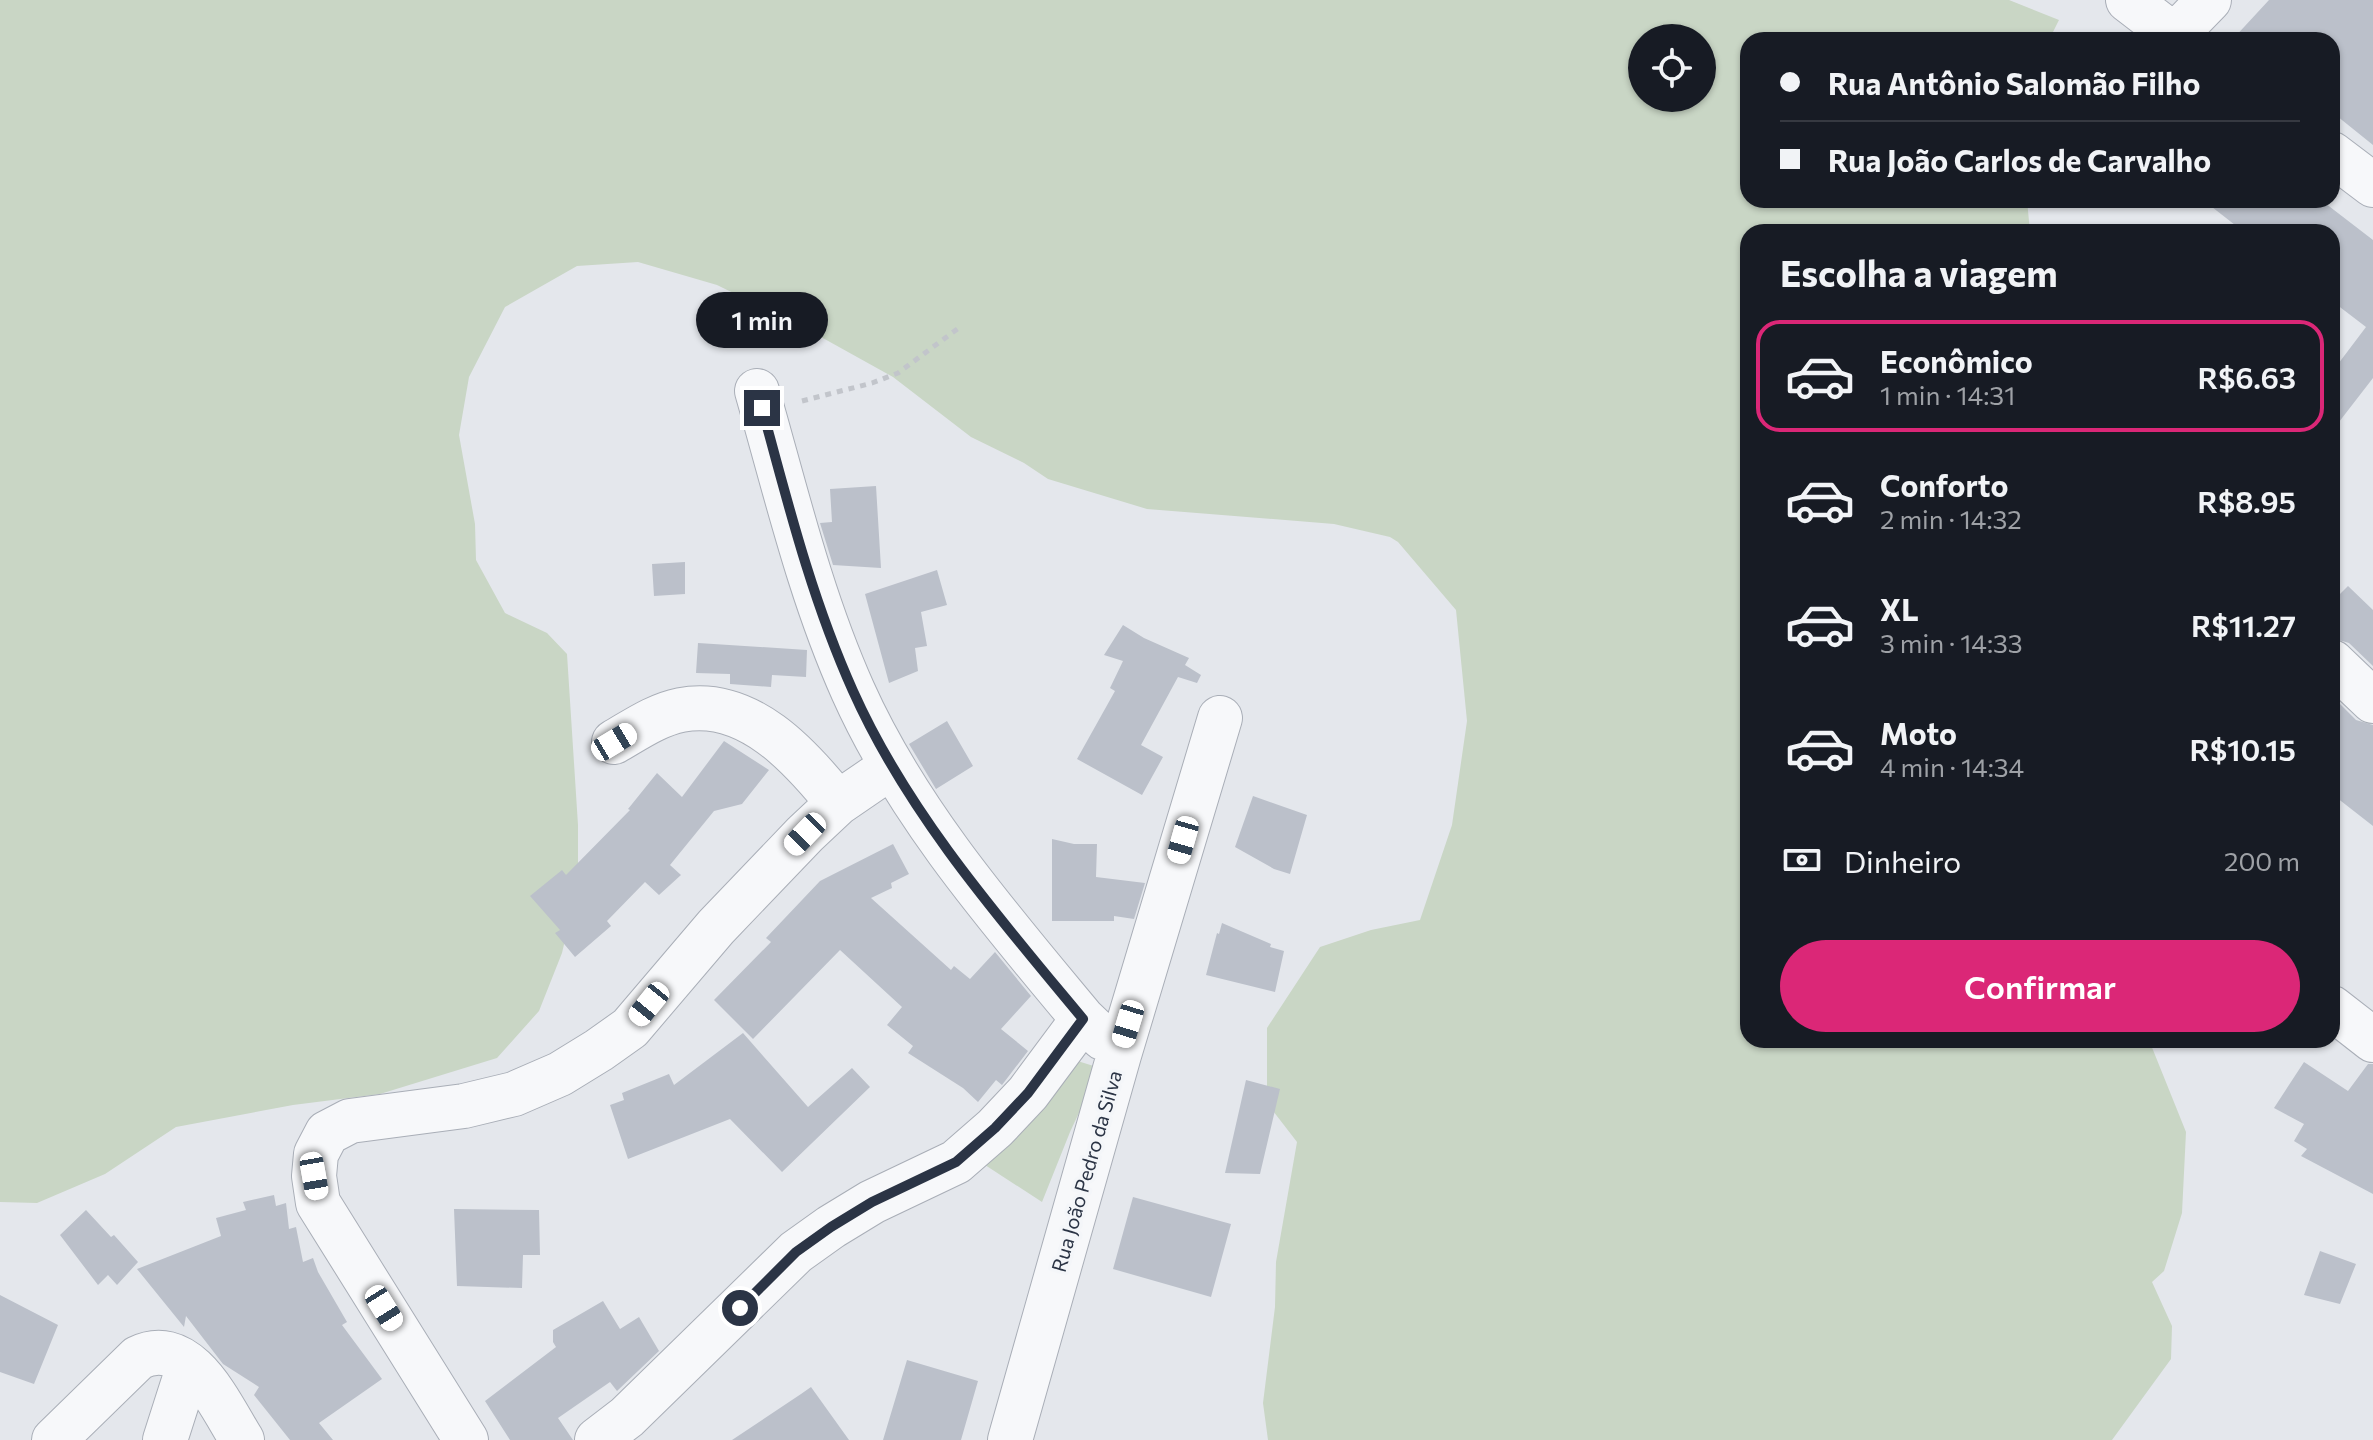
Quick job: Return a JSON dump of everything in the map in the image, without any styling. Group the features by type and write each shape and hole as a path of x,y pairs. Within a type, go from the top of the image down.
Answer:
{"street":[{"path":"2128,0 2169,32"},
{"path":"2182,32 2209,0"},
{"path":"2340,160 2373,185"},
{"path":"760,399 823,620 854,693 892,766 992,910 1083,1019 1119,1055"},
{"path":"2340,670 2373,701"},
{"path":"614,742 651,720 681,710 717,710 747,720 773,737 798,757 838,803"},
{"name":"Rua João Pedro da Silva","path":"1010,1440 1119,1055 1220,718"},
{"path":"466,1440 318,1203 314,1176 316,1154 327,1133 350,1121 464,1106 514,1094 560,1074 599,1050 630,1028 716,927 805,834 838,803 892,766"},
{"path":"2340,1014 2373,1040"},
{"path":"597,1440 627,1417 796,1252 872,1202 956,1162 995,1128 1028,1093 1083,1019"},
{"path":"54,1440 138,1358 151,1351 177,1359 200,1375 242,1440"},
{"path":"165,1440 177,1359"}],"path":[{"path":"760,399 814,400 898,373 960,327"}],"green space":[{"path":"0,0 2009,0 2059,20 2053,32 1740,32 1740,208 2028,208 2029,224 1740,224 1740,1048 2152,1048 2186,1132 2182,1213 2164,1271 2152,1282 2172,1326 2171,1359 2112,1440 1268,1440 1263,1403 1275,1307 1276,1262 1297,1142 1267,1103 1267,1028 1320,947 1371,930 1420,920 1452,825 1467,721 1456,610 1398,542 1390,537 1334,524 1147,509 1048,479 1024,463 971,437 893,377 803,327 717,285 638,262 577,266 505,307 469,377 459,435 475,524 476,560 505,613 547,633 567,654 578,825 578,884 562,953 539,1011 497,1058 380,1094 293,1105 176,1127 105,1174 37,1203 0,1202"},
{"path":"1068,1058 1100,1068 1042,1202 982,1163"}],"building":[{"path":"2269,0 2373,0 2373,145 2340,118 2340,32 2239,32"},
{"path":"2213,208 2331,208 2373,240 2373,378 2340,421 2340,361 2366,327 2340,307 2340,224 2234,224"},
{"path":"876,486 881,568 833,565 820,523 832,522 830,489"},
{"path":"685,562 685,594 654,596 652,564"},
{"path":"937,570 947,605 921,612 927,646 915,648 918,671 889,683 865,594"},
{"path":"2348,586 2373,610 2373,666 2349,643 2340,640 2340,594"},
{"path":"1123,625 1189,658 1185,665 1201,675 1197,683 1178,677 1141,745 1163,757 1142,795 1077,759 1115,691 1110,688 1123,661 1104,655"},
{"path":"698,643 807,650 806,677 772,675 771,687 730,684 730,674 696,673"},
{"path":"2340,704 2356,720 2373,725 2373,826 2340,800"},
{"path":"947,721 973,766 936,789 909,744"},
{"path":"724,741 769,770 742,804 714,811 670,865 681,875 659,895 645,882 607,921 611,926 575,957 555,933 560,930 530,896 562,870 566,875 630,810 657,773 682,797"},
{"path":"1253,796 1307,815 1290,874 1274,869 1235,847"},
{"path":"1052,839 1074,844 1097,844 1096,877 1145,883 1134,919 1114,916 1114,921 1052,921"},
{"path":"893,844 909,874 891,883 892,888 871,898 951,970 954,966 970,979 995,952 1031,996 1001,1029 1028,1051 1002,1085 996,1080 978,1102 963,1088 908,1053 913,1046 887,1025 902,1007 840,950 753,1039 714,1000 771,942 766,938 820,881"},
{"path":"1222,923 1284,951 1275,992 1206,975"},
{"path":"743,1033 808,1107 852,1068 870,1087 782,1172 730,1119 628,1159 610,1105 624,1100 622,1093 669,1074 674,1085"},
{"path":"2304,1062 2348,1091 2368,1064 2373,1064 2373,1194 2301,1156 2307,1149 2294,1141 2304,1124 2274,1108"},
{"path":"1246,1080 1280,1089 1260,1174 1225,1173"},
{"path":"274,1195 276,1206 286,1203 289,1229 296,1227 303,1262 313,1258 347,1322 342,1325 382,1379 319,1423 333,1440 290,1440 254,1395 259,1387 223,1364 186,1316 184,1327 137,1269 221,1236 216,1218 246,1210 243,1202"},
{"path":"1133,1197 1231,1224 1211,1297 1113,1269"},
{"path":"454,1209 539,1210 540,1255 523,1255 522,1288 457,1286"},
{"path":"86,1210 138,1262 117,1285 108,1275 98,1285 60,1235"},
{"path":"2320,1251 2356,1264 2340,1304 2304,1295"},
{"path":"0,1295 58,1325 34,1384 0,1372"},
{"path":"603,1301 620,1329 639,1317 659,1351 617,1391 610,1382 558,1418 573,1440 510,1440 485,1401 556,1347 553,1330"},
{"path":"907,1360 978,1381 961,1440 883,1440"},
{"path":"811,1387 849,1440 732,1440 801,1394"}],"route":[{"path":"740,1308 796,1252 831,1227 872,1202 956,1162 995,1128 1028,1093 1083,1019 992,910 892,766 854,693 823,620 762,408"}]}
